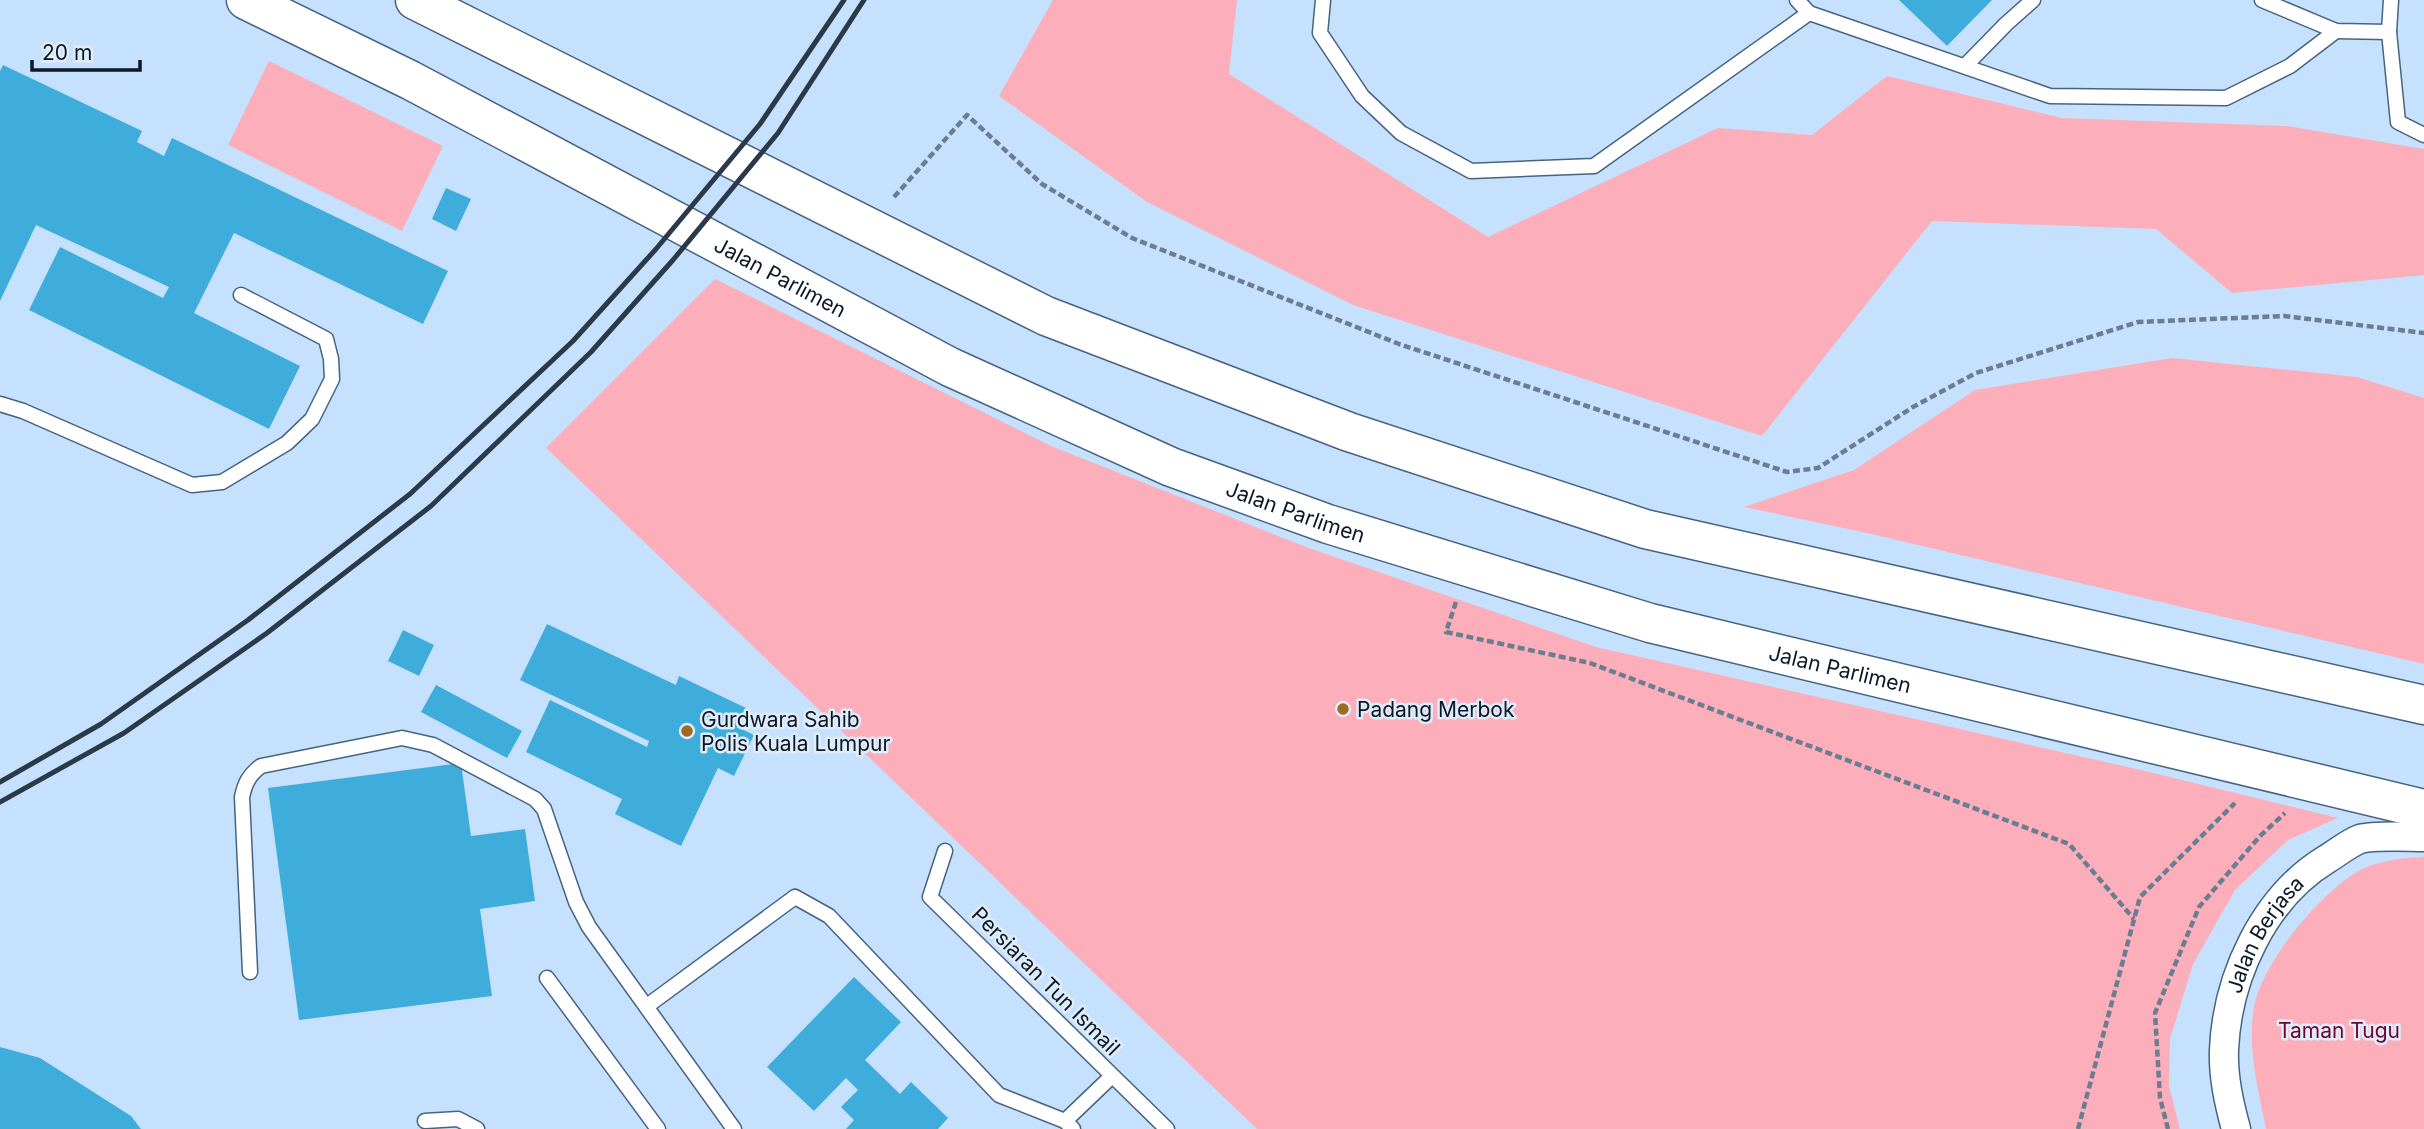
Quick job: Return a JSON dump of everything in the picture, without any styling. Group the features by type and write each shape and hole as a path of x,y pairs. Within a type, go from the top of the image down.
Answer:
{"street":[{"name":"Jalan Parlimen","path":"246,0 410,80 950,367 1184,472 1328,524 1650,624 2424,809"},
{"path":"415,0 1046,316 1349,432 1645,528 2424,705"},
{"name":"Jalan Berjasa","path":"2236,1129 2227,1096 2224,1050 2230,1002 2249,949 2278,902 2309,870 2360,839 2424,836"}],"lane":[{"path":"1323,0 1320,33 1362,96 1401,133 1471,171 1594,166 1808,13"},
{"path":"1797,0 1808,13 2050,96 2227,97 2290,66 2336,30"},
{"path":"1965,66 2033,0"},
{"path":"2262,0 2336,30 2389,32"},
{"path":"2391,0 2389,32 2398,122 2424,135"},
{"path":"0,404 23,411 192,485 222,482 287,443 312,419 332,379 326,339 241,295"},
{"path":"250,972 242,797 245,784 253,772 261,766 402,738 433,745 535,799 549,821 576,902 589,927 734,1129"},
{"name":"Persiaran Tun Ismail","path":"945,850 930,897 1167,1129"},
{"path":"647,1006 795,897 829,916 999,1095 1069,1125 1112,1076"},
{"path":"547,978 658,1129"},
{"path":"425,1121 458,1119 477,1129"}],"path":[{"path":"890,202 967,115 1042,184 1132,238 1399,344 1787,472 1818,468 1913,407 1976,373 2138,322 2284,316 2424,333"},
{"path":"1452,614 1446,632 1590,663 2069,844 2134,919"},
{"path":"2078,1129 2140,897 2235,803"},
{"path":"2168,1129 2160,1098 2155,1013 2199,907 2260,836 2287,811"}],"green space":[{"path":"1053,0 1237,0 1229,74 1488,237 1718,128 1812,135 1887,76 2062,118 2287,126 2424,149 2424,275 2232,293 2156,229 1932,221 1762,436 1353,305 1147,202 999,96"},
{"path":"269,61 443,146 402,231 228,145"},
{"name":"Padang Merbok","path":"715,279 1051,446 1306,547 1596,647 2141,770 2338,818 2288,840 2235,890 2193,964 2170,1039 2169,1086 2180,1129 1257,1129 546,448"},
{"path":"2172,358 2357,377 2424,398 2424,664 1867,533 1744,507 1854,470 1975,390"},
{"name":"Taman Tugu","path":"2424,857 2424,1129 2266,1129 2254,1068 2252,1022 2259,990 2279,952 2307,916 2352,875 2386,861"}],"building":[{"path":"1899,0 1992,0 1947,46"},
{"path":"3,65 142,131 137,142 164,156 172,138 448,271 423,324 234,233 194,313 300,366 269,429 29,310 60,247 163,298 169,287 36,225 0,301 0,71"},
{"path":"446,188 471,199 456,231 432,219"},
{"name":"Gurdwara Sahib Polis Kuala Lumpur","path":"547,624 676,685 679,676 746,708 737,727 754,735 734,776 718,768 681,846 615,814 622,799 526,752 550,700 647,747 649,741 520,680"},
{"path":"403,630 434,645 419,676 388,661"},
{"path":"436,685 522,731 507,758 421,712"},
{"path":"461,763 471,836 525,829 535,901 480,909 492,996 299,1020 268,788"},
{"path":"854,977 901,1022 865,1060 900,1094 911,1082 948,1118 938,1129 846,1129 854,1120 841,1107 858,1090 846,1078 814,1111 767,1067"},
{"path":"0,1047 40,1058 131,1116 141,1129 0,1129"}],"railway":[{"path":"0,782 101,724 248,620 410,494 573,341 656,249 760,124 844,0"},
{"path":"0,802 124,733 267,633 431,506 591,352 673,260 778,133 864,0"}],"place":[{"name":"Padang Merbok","path":"1343,709"},
{"name":"Gurdwara Sahib Polis Kuala Lumpur","path":"687,731"}]}
